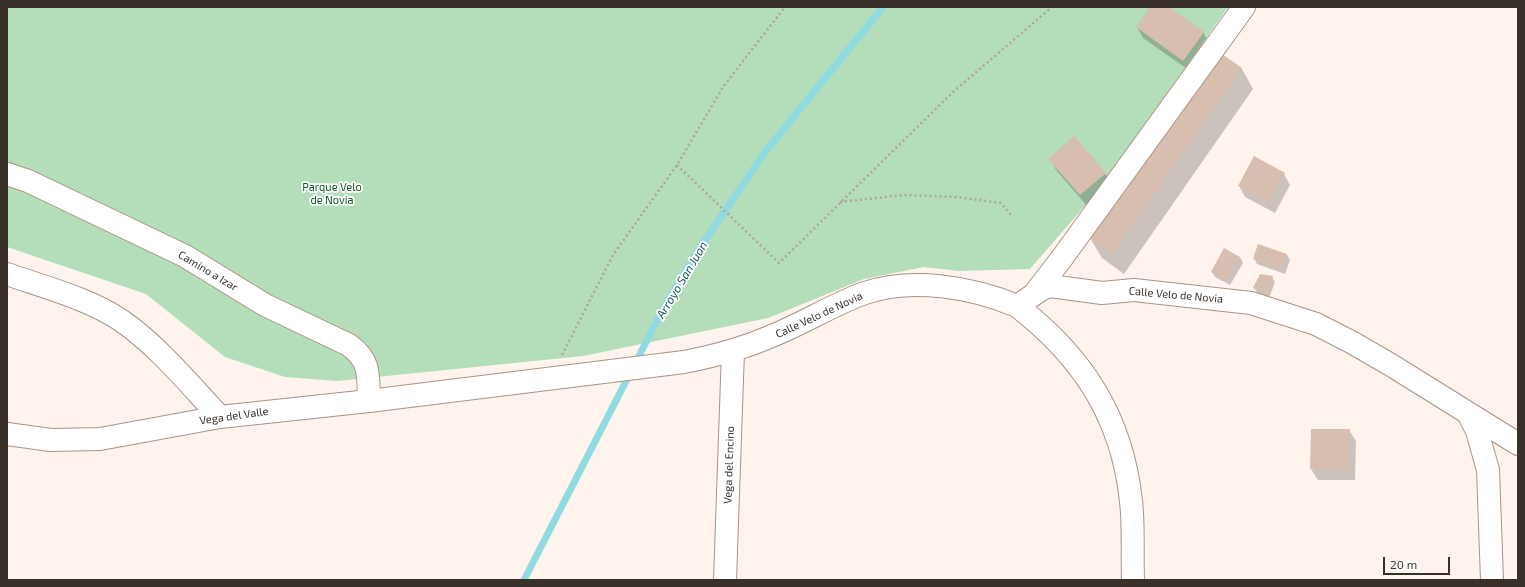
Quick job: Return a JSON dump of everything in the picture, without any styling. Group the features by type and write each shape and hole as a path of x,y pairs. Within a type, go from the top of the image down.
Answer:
{"street":[{"path":"1035,293 1067,252 1244,7"},
{"name":"Camino a Izar","path":"7,174 28,181 185,256 265,305 349,345 360,353 367,365 369,401"},
{"path":"7,274 97,307 122,321 147,341 220,416"},
{"name":"Calle Velo de Novia","path":"463,389 684,362 733,351 773,336 866,293 898,286 949,287 996,297 1017,306 1035,293 1050,286 1059,286 1086,292 1102,293 1134,290 1251,303 1316,324 1391,365 1518,444"},
{"path":"1017,306 1040,323 1062,344 1080,366 1096,390 1109,417 1120,444 1128,480 1131,502 1133,580"},
{"name":"Vega del Encino","path":"723,578 733,351"},
{"name":"Vega del Valle","path":"7,434 51,440 100,439 220,416 369,401 463,389"},
{"path":"1468,413 1482,444 1488,470 1492,580"}],"path":[{"path":"549,378 614,255 677,165 723,87 785,7"},
{"path":"677,165 779,263 953,92 1052,7"},
{"path":"840,202 904,195 957,197 1001,203 1013,217"}],"green space":[{"name":"Parque Velo de Novia","path":"7,7 1228,7 1097,192 1030,269 959,271 924,267 864,279 768,318 583,356 337,381 285,377 225,357 146,294 7,247"}],"building":[{"path":"1150,7 1169,7 1204,32 1183,61 1136,27"},
{"path":"1219,52 1242,68 1112,254 1089,238"},
{"path":"1074,136 1106,173 1080,195 1048,159"},
{"path":"1254,156 1285,173 1269,203 1238,186"},
{"path":"1258,244 1287,254 1282,269 1253,259"},
{"path":"1224,248 1240,257 1227,280 1211,272"},
{"path":"1260,274 1273,276 1266,294 1253,288"},
{"path":"1311,429 1350,429 1349,470 1310,469"}],"waterway":[{"name":"Arroyo San Juan","path":"524,580 663,309 695,255 765,152 883,7"}]}
